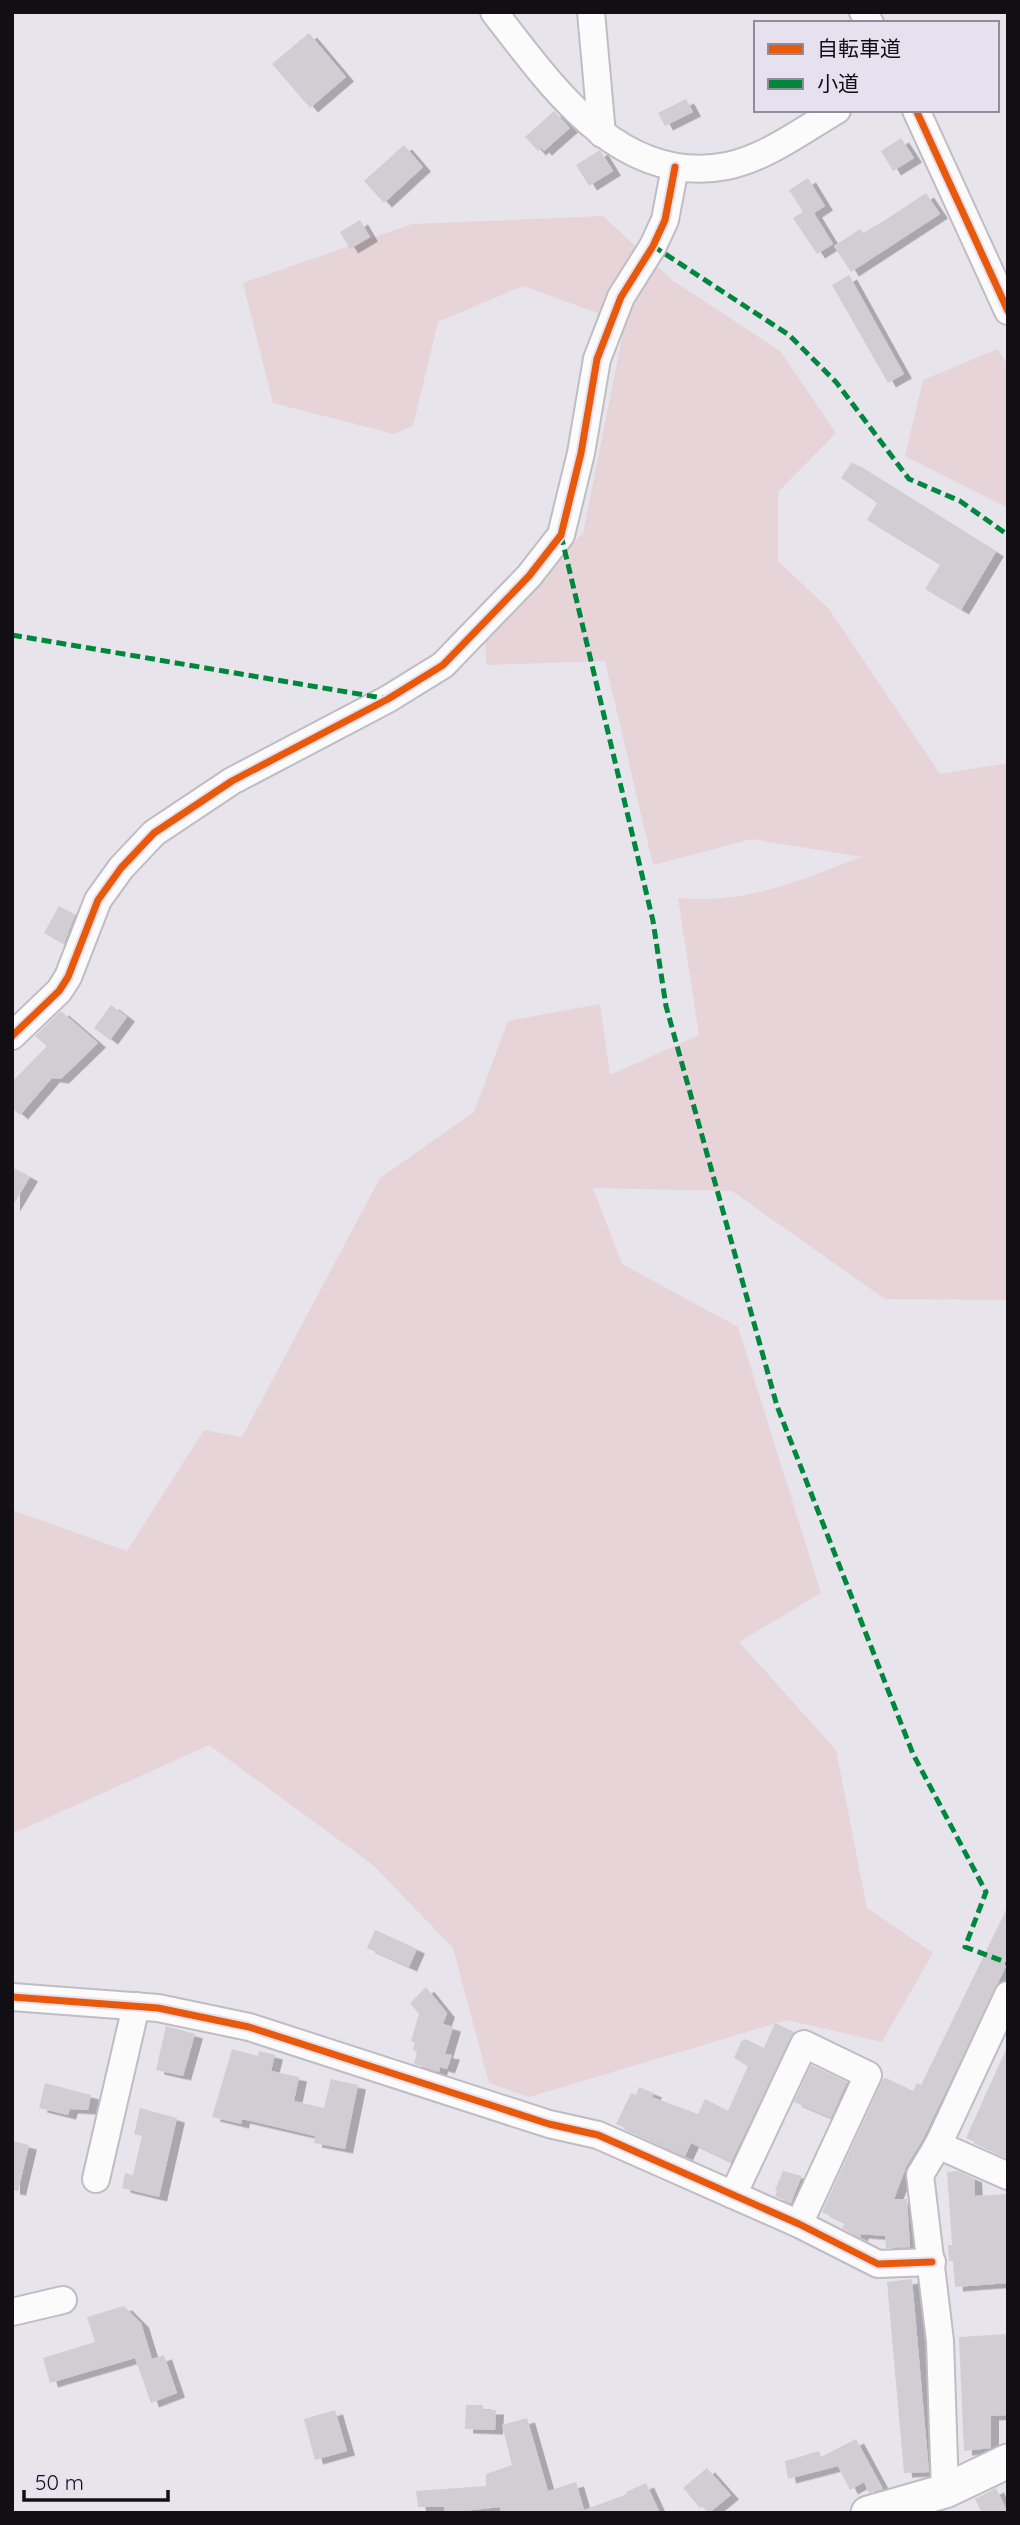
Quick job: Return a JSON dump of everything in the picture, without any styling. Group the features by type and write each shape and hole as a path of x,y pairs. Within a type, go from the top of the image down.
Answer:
{"main road":[{"path":"868,2513 945,2491 1008,2461"}],"street":[{"path":"494,12 564,102 602,134 630,152 676,167 726,166 767,151 834,112"},
{"path":"591,12 602,134"},
{"path":"917,112 1008,311"},
{"path":"12,1036 59,991 68,977 98,900 121,867 153,833 232,781 388,699 443,665 529,576 561,536 581,453 597,359 621,297 653,246 665,220 676,167"},
{"path":"945,2491 940,2341 920,2175 938,2145 1008,1995"},
{"path":"12,1997 136,2006 249,2027 537,2120 598,2135 799,2224 878,2264 932,2262"},
{"path":"96,2179 136,2006"},
{"path":"733,2195 804,2044 868,2075 799,2224"},
{"path":"938,2145 1008,2176"},
{"path":"12,2312 63,2300"}],"shaded area":[{"path":"603,216 672,280 780,351 836,433 778,492 778,561 829,609 940,774 1008,763 1008,1300 885,1299 732,1191 593,1188 622,1264 738,1327 821,1593 739,1642 836,1750 867,1908 933,1953 882,2042 787,2020 529,2097 489,2083 453,1948 373,1865 209,1745 12,1834 12,1510 127,1551 204,1430 242,1437 380,1178 474,1112 508,1021 600,1004 610,1075 699,1035 678,898 704,899 751,894 794,882 862,857 752,839 653,865 605,661 486,665 485,634 583,533 625,323 523,286 438,322 413,426 394,434 273,403 243,283 412,224"},
{"path":"997,349 1008,365 1008,508 905,456 923,380"}],"building":[{"path":"309,33 346,77 310,108 272,64"},
{"path":"686,99 693,112 665,126 658,113"},
{"path":"554,111 570,128 544,151 541,148 538,151 525,137"},
{"path":"901,138 914,158 893,171 881,151"},
{"path":"404,145 423,167 384,203 364,181"},
{"path":"600,150 613,171 589,186 576,165"},
{"path":"808,178 825,206 814,213 833,244 817,254 793,218 803,212 789,190"},
{"path":"926,193 940,214 851,272 834,246 860,229 863,233"},
{"path":"360,220 370,237 350,249 340,232"},
{"path":"849,275 904,374 888,383 832,285"},
{"path":"852,462 996,552 961,610 925,589 940,565 867,520 877,503 841,478"},
{"path":"59,906 75,915 64,944 44,933"},
{"path":"111,1005 127,1017 110,1040 94,1028"},
{"path":"61,1011 98,1043 61,1079 52,1078 20,1115 12,1108 12,1082 47,1046 35,1036"},
{"path":"12,1167 30,1177 12,1207"},
{"path":"1008,1906 1008,1962 923,2139 906,2167 894,2199 907,2199 910,2247 886,2248 885,2236 861,2234 860,2237 842,2228 845,2223 822,2212 883,2079 913,2091 917,2083 921,2085"},
{"path":"375,1930 417,1949 409,1967 367,1948"},
{"path":"426,1987 447,2013 443,2024 453,2027 445,2054 452,2055 447,2069 440,2067 439,2072 414,2064 417,2052 413,2050 415,2043 411,2041 419,2014 410,2003"},
{"path":"775,2023 794,2032 731,2162 691,2143 685,2156 616,2124 631,2093 636,2095 639,2087 654,2093 652,2097 698,2114 705,2099 728,2111 748,2066 734,2058 741,2042 745,2039 764,2048"},
{"path":"166,2026 195,2034 183,2076 156,2070"},
{"path":"1008,2045 1008,2158 966,2138"},
{"path":"232,2049 258,2056 259,2051 275,2055 271,2071 299,2077 294,2101 324,2108 331,2079 358,2085 345,2149 314,2143 315,2136 242,2119 241,2124 212,2117"},
{"path":"811,2065 847,2082 831,2118 794,2102"},
{"path":"45,2083 91,2095 88,2110 70,2109 68,2115 39,2108"},
{"path":"140,2108 177,2118 159,2197 122,2188 125,2173 133,2175 142,2136 134,2134"},
{"path":"12,2141 29,2145 18,2191 12,2190"},
{"path":"783,2171 802,2176 791,2203 775,2196"},
{"path":"958,2171 974,2178 975,2196 1008,2194 1008,2283 955,2287 953,2261 949,2261 948,2245 952,2245 947,2172"},
{"path":"912,2279 929,2472 904,2473 887,2282"},
{"path":"124,2306 141,2323 152,2359 164,2355 177,2393 151,2403 135,2358 50,2383 43,2358 95,2342 87,2317"},
{"path":"1008,2334 1008,2415 991,2416 991,2448 964,2451 959,2337"},
{"path":"466,2405 483,2405 483,2410 496,2410 495,2430 465,2429"},
{"path":"335,2410 347,2451 315,2460 304,2419"},
{"path":"527,2418 548,2491 576,2482 584,2510 627,2494 626,2492 646,2483 660,2513 501,2513 500,2507 445,2513 444,2507 418,2507 416,2491 486,2486 486,2474 512,2465 502,2425"},
{"path":"856,2439 883,2489 869,2493 864,2482 850,2490 838,2466 788,2479 785,2461 819,2451 821,2457"},
{"path":"707,2468 731,2495 709,2513 703,2506 700,2508 683,2488"},
{"path":"996,2488 1008,2513 982,2513 975,2499"}],"marked path":[{"path":"653,246 789,335 836,382 909,479 960,501 1008,535"},
{"path":"561,535 653,921 666,1006 777,1406 913,1754 986,1892 965,1947 1008,1963"},
{"path":"12,635 388,699"}],"cycle path":[{"path":"917,112 1008,311"},
{"path":"12,1036 59,991 68,977 98,900 121,868 154,833 232,781 388,699 443,665 529,576 561,535 581,453 597,359 621,297 653,246 665,220 675,167"},
{"path":"12,1997 158,2008 249,2027 549,2124 598,2135 799,2224 878,2264 932,2262"}]}
